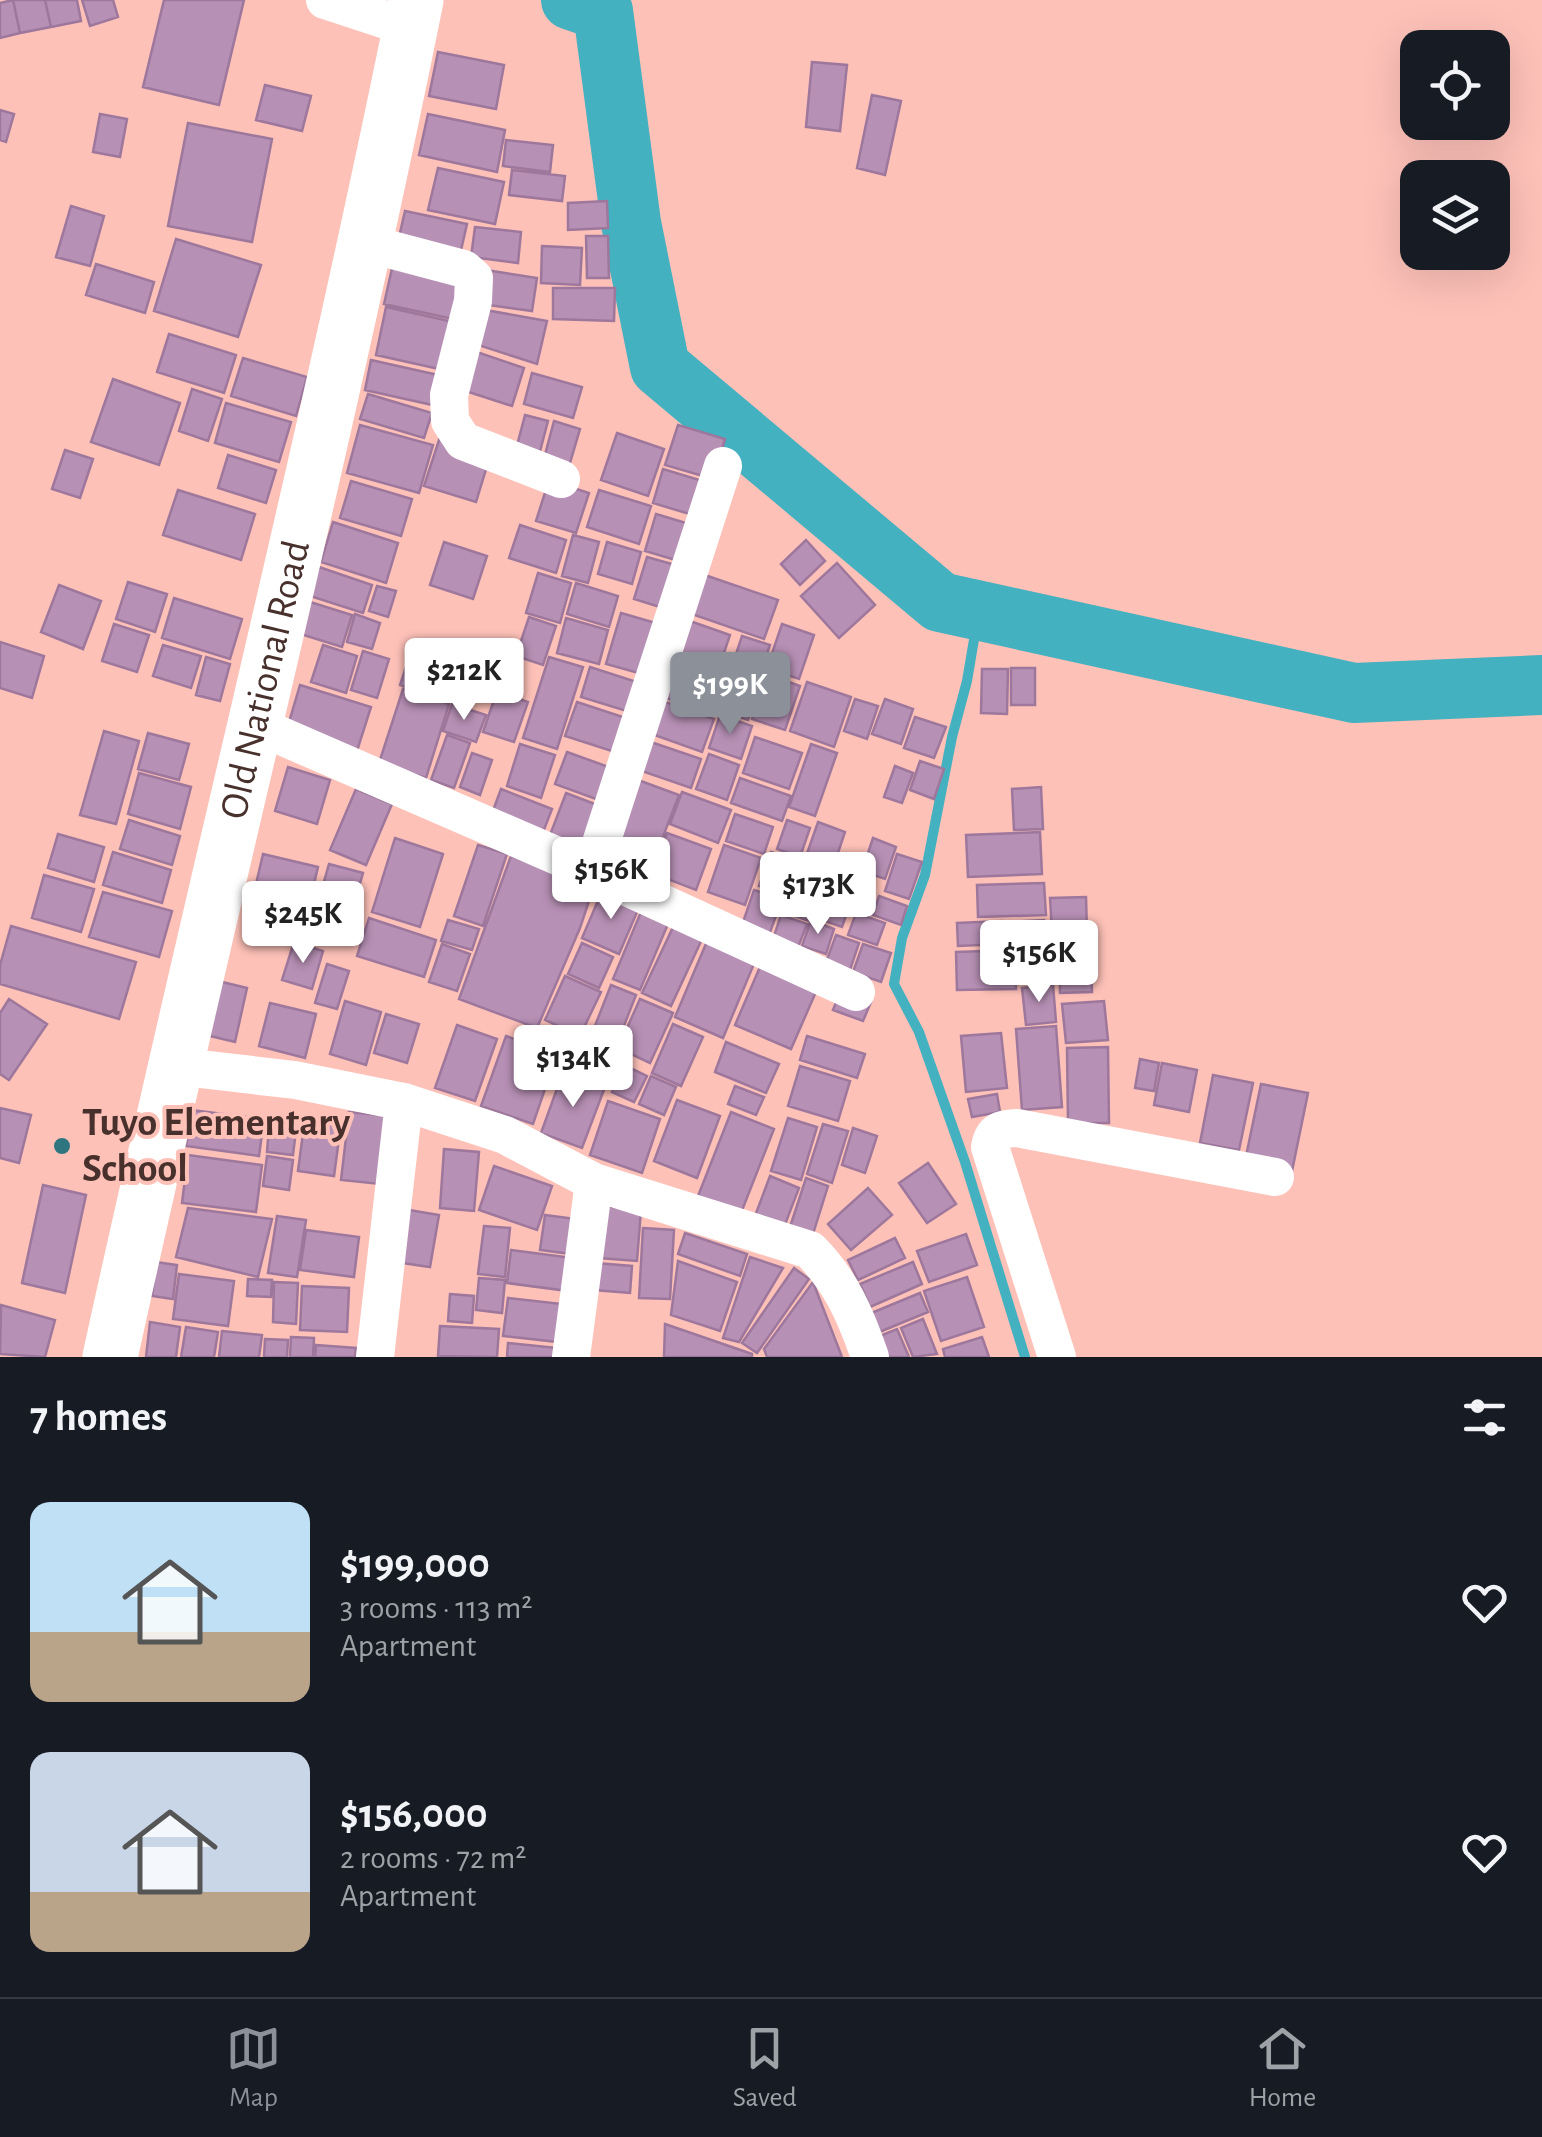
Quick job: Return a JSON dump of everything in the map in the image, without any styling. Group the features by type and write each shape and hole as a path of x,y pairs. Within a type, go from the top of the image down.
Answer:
{"main road":[{"name":"Old National Road","path":"110,1357 174,1066 256,725 413,12"}],"street":[{"path":"324,0 413,12"},
{"path":"362,242 464,269 474,278 473,301 449,395 450,422 463,441 561,480"},
{"path":"592,871 723,466"},
{"path":"256,725 592,871 856,992"},
{"path":"174,1066 295,1080 404,1102 506,1135 594,1182 810,1250 832,1273 856,1316 870,1357"},
{"path":"374,1357 404,1102"},
{"path":"1057,1357 990,1148 992,1137 1000,1129 1017,1128 1275,1178"},
{"path":"572,1357 594,1182"}],"building":[{"path":"13,0 20,33 0,38 0,3"},
{"path":"13,0 45,0 51,27 20,33"},
{"path":"45,0 77,0 81,21 51,27"},
{"path":"82,0 113,0 118,17 90,26"},
{"path":"164,0 244,0 219,105 143,87"},
{"path":"438,52 504,65 496,109 429,96"},
{"path":"812,62 847,65 840,131 806,127"},
{"path":"265,85 311,96 302,131 256,120"},
{"path":"872,95 901,101 885,175 857,168"},
{"path":"0,110 14,114 6,142 0,140"},
{"path":"100,114 127,119 120,157 93,152"},
{"path":"428,114 505,130 497,172 419,155"},
{"path":"188,123 272,139 252,242 168,226"},
{"path":"506,140 553,145 550,172 503,166"},
{"path":"438,168 504,182 495,224 428,210"},
{"path":"512,170 565,176 562,201 509,195"},
{"path":"607,201 608,228 568,230 568,203"},
{"path":"71,206 104,216 90,266 56,257"},
{"path":"405,211 467,224 459,259 397,246"},
{"path":"475,227 521,232 518,263 471,257"},
{"path":"586,236 608,236 609,278 587,278"},
{"path":"176,239 261,265 238,337 154,311"},
{"path":"542,246 582,248 580,285 541,283"},
{"path":"96,264 154,282 145,313 86,295"},
{"path":"393,264 461,278 453,319 384,304"},
{"path":"486,270 537,278 532,311 481,304"},
{"path":"553,288 615,288 614,321 553,319"},
{"path":"386,307 458,323 448,371 376,355"},
{"path":"480,309 547,321 537,364 469,342"},
{"path":"169,334 236,355 224,393 157,372"},
{"path":"465,348 524,368 512,406 453,387"},
{"path":"243,358 307,377 296,416 231,396"},
{"path":"371,360 447,377 441,407 365,390"},
{"path":"532,373 582,387 573,418 524,404"},
{"path":"113,379 180,403 159,465 91,442"},
{"path":"192,389 222,399 208,441 179,431"},
{"path":"368,394 432,413 424,438 360,419"},
{"path":"226,403 291,422 279,462 215,443"},
{"path":"525,415 548,421 538,459 515,453"},
{"path":"554,421 580,429 567,473 542,466"},
{"path":"360,425 433,445 419,493 347,473"},
{"path":"678,425 725,439 713,479 665,465"},
{"path":"617,433 664,449 648,496 601,480"},
{"path":"440,437 491,453 476,502 424,486"},
{"path":"65,450 93,459 80,498 52,489"},
{"path":"228,455 276,470 266,503 218,488"},
{"path":"663,469 706,482 696,516 653,503"},
{"path":"549,480 589,493 576,533 536,521"},
{"path":"351,481 412,499 401,536 340,518"},
{"path":"178,490 255,514 241,560 163,535"},
{"path":"599,490 651,506 639,544 587,527"},
{"path":"656,514 693,525 682,562 645,551"},
{"path":"333,522 398,543 386,583 321,562"},
{"path":"520,525 566,540 556,573 509,558"},
{"path":"573,535 599,542 588,583 562,576"},
{"path":"806,540 825,561 800,585 781,564"},
{"path":"444,542 487,556 473,599 430,585"},
{"path":"607,542 641,552 632,584 598,574"},
{"path":"647,557 679,566 666,609 634,599"},
{"path":"837,563 875,605 839,638 801,596"},
{"path":"319,567 372,585 363,613 310,596"},
{"path":"696,572 778,600 764,639 683,611"},
{"path":"538,573 571,583 560,623 526,613"},
{"path":"128,582 167,594 155,632 116,619"},
{"path":"576,583 618,596 609,627 567,614"},
{"path":"59,585 101,601 83,649 41,632"},
{"path":"377,586 396,591 388,617 369,611"},
{"path":"174,598 242,619 230,659 162,638"},
{"path":"307,601 352,615 342,647 297,633"},
{"path":"621,613 656,623 642,674 606,664"},
{"path":"355,614 380,623 372,649 347,642"},
{"path":"529,617 556,626 543,665 516,656"},
{"path":"566,618 608,630 599,664 557,653"},
{"path":"687,620 730,635 719,668 676,653"},
{"path":"114,624 149,635 137,672 102,661"},
{"path":"782,624 814,635 799,679 767,668"},
{"path":"742,636 770,645 756,685 729,675"},
{"path":"0,642 44,656 32,698 0,688"},
{"path":"163,645 201,656 191,688 153,676"},
{"path":"323,645 357,656 346,693 311,682"},
{"path":"363,651 389,659 377,698 351,690"},
{"path":"206,657 230,664 220,701 196,695"},
{"path":"549,657 583,667 557,749 523,738"},
{"path":"667,658 729,680 716,715 654,694"},
{"path":"407,664 455,679 448,701 400,685"},
{"path":"590,667 643,684 633,713 581,697"},
{"path":"1011,668 1035,668 1035,705 1011,705"},
{"path":"982,669 1008,669 1007,714 981,713"},
{"path":"767,674 800,686 785,730 752,719"},
{"path":"732,681 759,690 748,720 722,711"},
{"path":"807,682 851,697 834,747 790,731"},
{"path":"300,685 371,707 357,751 287,729"},
{"path":"403,689 449,704 426,778 379,763"},
{"path":"497,691 528,702 514,742 483,732"},
{"path":"657,699 714,719 702,752 646,732"},
{"path":"855,699 878,706 867,739 844,731"},
{"path":"885,699 913,709 901,744 872,734"},
{"path":"577,702 632,720 621,754 565,736"},
{"path":"452,704 486,715 476,742 443,731"},
{"path":"720,715 752,726 741,759 709,748"},
{"path":"915,717 946,727 934,758 904,748"},
{"path":"104,731 139,741 116,824 80,815"},
{"path":"148,733 189,744 179,780 138,769"},
{"path":"447,735 470,743 454,788 431,780"},
{"path":"755,737 802,753 789,789 743,773"},
{"path":"642,739 701,759 691,788 633,768"},
{"path":"520,744 555,755 541,798 507,786"},
{"path":"811,744 837,753 815,816 789,807"},
{"path":"567,752 617,770 604,802 555,784"},
{"path":"472,753 492,760 480,795 460,787"},
{"path":"709,754 739,765 727,800 696,789"},
{"path":"920,761 944,769 934,799 910,790"},
{"path":"895,766 913,773 902,803 884,797"},
{"path":"288,767 330,780 317,824 275,811"},
{"path":"139,773 191,787 180,829 128,814"},
{"path":"740,778 791,796 782,821 731,803"},
{"path":"638,780 679,795 649,873 612,862"},
{"path":"1041,787 1043,829 1014,830 1012,789"},
{"path":"356,789 392,804 366,865 330,850"},
{"path":"501,789 552,809 542,835 491,816"},
{"path":"682,792 731,810 718,843 670,824"},
{"path":"566,793 600,806 584,848 550,835"},
{"path":"735,814 773,827 764,854 726,841"},
{"path":"129,820 180,836 172,865 120,849"},
{"path":"787,820 810,828 800,857 777,849"},
{"path":"818,822 845,832 831,874 803,865"},
{"path":"1040,832 1042,874 968,877 966,835"},
{"path":"667,833 711,849 696,890 652,873"},
{"path":"58,834 104,847 94,882 48,868"},
{"path":"395,838 443,854 420,927 372,912"},
{"path":"873,838 896,847 885,879 862,871"},
{"path":"478,845 507,854 483,926 454,916"},
{"path":"724,845 761,858 745,905 708,892"},
{"path":"113,852 171,870 162,903 103,885"},
{"path":"771,852 800,862 788,896 759,886"},
{"path":"263,854 318,867 311,897 256,884"},
{"path":"897,854 922,862 909,899 885,891"},
{"path":"511,856 594,886 537,1028 459,999"},
{"path":"329,864 363,873 353,908 319,899"},
{"path":"44,875 94,889 81,932 32,918"},
{"path":"827,877 856,887 842,927 813,917"},
{"path":"797,880 820,888 809,921 786,913"},
{"path":"1044,883 1046,915 978,917 977,885"},
{"path":"252,889 302,902 294,934 244,921"},
{"path":"603,889 640,905 619,954 582,938"},
{"path":"754,890 782,899 768,938 741,928"},
{"path":"103,892 172,911 159,957 89,937"},
{"path":"879,896 907,906 901,925 873,915"},
{"path":"1086,897 1087,931 1052,932 1050,898"},
{"path":"641,912 668,924 640,990 613,979"},
{"path":"856,913 885,923 877,945 848,935"},
{"path":"781,915 807,924 797,950 772,942"},
{"path":"369,918 436,940 424,977 357,956"},
{"path":"448,920 479,929 472,950 441,941"},
{"path":"811,920 834,929 826,954 802,946"},
{"path":"1044,920 1045,944 1007,946 1006,922"},
{"path":"1002,921 1003,944 958,946 957,923"},
{"path":"675,923 703,937 671,1006 642,993"},
{"path":"11,926 136,962 119,1019 0,984 0,965"},
{"path":"836,935 859,943 849,973 825,965"},
{"path":"1090,938 1092,992 1060,993 1059,939"},
{"path":"708,939 756,959 723,1038 675,1017"},
{"path":"294,942 323,951 312,989 282,980"},
{"path":"582,943 613,957 599,988 568,974"},
{"path":"442,944 470,954 457,991 429,982"},
{"path":"863,944 891,953 881,982 853,972"},
{"path":"1014,950 1016,989 957,990 956,952"},
{"path":"1048,951 1049,981 1023,982 1021,953"},
{"path":"763,960 819,985 791,1049 735,1025"},
{"path":"327,964 349,971 337,1009 315,1003"},
{"path":"565,976 601,992 580,1036 545,1020"},
{"path":"214,980 247,988 235,1042 202,1034"},
{"path":"611,985 636,995 616,1046 591,1036"},
{"path":"1053,985 1056,1022 1026,1025 1022,988"},
{"path":"841,990 871,1002 863,1021 833,1010"},
{"path":"9,999 47,1024 9,1080 0,1074 0,1013"},
{"path":"640,999 673,1013 650,1063 618,1048"},
{"path":"345,1001 381,1012 366,1065 330,1054"},
{"path":"1104,1001 1108,1040 1066,1043 1062,1004"},
{"path":"270,1003 316,1014 305,1058 259,1046"},
{"path":"386,1014 419,1024 407,1063 374,1053"},
{"path":"673,1024 703,1037 681,1086 652,1073"},
{"path":"457,1025 497,1039 475,1101 435,1088"},
{"path":"525,1026 565,1040 560,1053 520,1040"},
{"path":"1056,1026 1062,1107 1022,1110 1016,1029"},
{"path":"1001,1033 1007,1088 966,1092 961,1036"},
{"path":"506,1036 557,1054 533,1124 481,1106"},
{"path":"807,1036 865,1054 857,1078 800,1060"},
{"path":"580,1037 624,1055 614,1080 570,1063"},
{"path":"726,1042 779,1064 766,1093 715,1072"},
{"path":"1108,1047 1109,1123 1068,1123 1067,1048"},
{"path":"1140,1059 1159,1063 1154,1091 1135,1088"},
{"path":"1162,1063 1197,1070 1189,1112 1154,1105"},
{"path":"624,1065 647,1076 634,1102 612,1092"},
{"path":"800,1066 850,1081 838,1121 788,1106"},
{"path":"563,1072 605,1087 582,1148 541,1133"},
{"path":"1213,1075 1253,1083 1239,1150 1200,1143"},
{"path":"651,1076 676,1087 664,1115 639,1104"},
{"path":"1261,1084 1308,1093 1291,1176 1244,1166"},
{"path":"735,1086 764,1097 756,1115 728,1104"},
{"path":"997,1094 1000,1112 972,1117 968,1099"},
{"path":"677,1100 720,1116 697,1178 654,1161"},
{"path":"608,1101 660,1119 642,1173 590,1155"},
{"path":"0,1108 31,1115 19,1163 0,1158"},
{"path":"191,1110 264,1119 259,1156 186,1146"},
{"path":"349,1112 388,1116 380,1184 341,1180"},
{"path":"731,1112 774,1129 741,1213 698,1196"},
{"path":"305,1118 341,1124 334,1176 298,1171"},
{"path":"788,1118 817,1127 801,1180 771,1171"},
{"path":"823,1124 848,1131 832,1183 807,1174"},
{"path":"269,1127 296,1130 293,1155 267,1152"},
{"path":"853,1128 877,1136 865,1173 842,1165"},
{"path":"444,1149 479,1152 474,1211 440,1208"},
{"path":"188,1155 262,1165 256,1212 182,1203"},
{"path":"267,1156 293,1160 289,1190 263,1186"},
{"path":"928,1163 956,1204 927,1223 899,1183"},
{"path":"494,1166 552,1186 537,1230 479,1210"},
{"path":"770,1176 799,1188 781,1235 752,1224"},
{"path":"806,1178 828,1186 813,1234 790,1227"},
{"path":"43,1185 86,1195 65,1293 22,1283"},
{"path":"868,1188 892,1215 851,1250 828,1224"},
{"path":"604,1206 641,1210 637,1261 599,1258"},
{"path":"188,1208 272,1219 258,1277 176,1257"},
{"path":"403,1209 439,1215 430,1267 395,1262"},
{"path":"545,1215 576,1219 571,1254 540,1250"},
{"path":"277,1216 306,1220 297,1277 268,1273"},
{"path":"484,1226 510,1228 505,1277 478,1274"},
{"path":"643,1228 674,1230 670,1299 639,1298"},
{"path":"306,1230 359,1237 354,1277 300,1270"},
{"path":"685,1233 747,1254 740,1276 678,1254"},
{"path":"966,1234 977,1265 929,1282 917,1251"},
{"path":"895,1238 905,1258 858,1280 848,1260"},
{"path":"511,1250 573,1258 568,1291 507,1283"},
{"path":"750,1257 783,1268 739,1342 723,1338"},
{"path":"678,1261 737,1282 720,1331 671,1315"},
{"path":"156,1262 177,1265 173,1299 152,1296"},
{"path":"913,1262 922,1284 870,1307 860,1284"},
{"path":"596,1263 632,1266 630,1293 594,1290"},
{"path":"794,1268 809,1279 757,1353 742,1343"},
{"path":"179,1274 234,1281 228,1326 173,1319"},
{"path":"967,1277 984,1327 941,1341 924,1291"},
{"path":"479,1278 505,1280 502,1313 476,1310"},
{"path":"248,1279 272,1280 271,1297 247,1296"},
{"path":"274,1282 298,1283 296,1324 273,1322"},
{"path":"813,1282 842,1357 767,1357 764,1349"},
{"path":"302,1286 349,1288 347,1332 300,1330"},
{"path":"920,1293 928,1312 877,1333 869,1314"},
{"path":"450,1294 474,1296 472,1323 448,1321"},
{"path":"508,1298 562,1304 558,1342 503,1336"},
{"path":"1,1305 55,1320 45,1357 0,1354"},
{"path":"923,1319 937,1354 913,1357 901,1328"},
{"path":"150,1322 180,1327 176,1357 146,1357"},
{"path":"665,1324 752,1354 752,1357 664,1357"},
{"path":"440,1326 499,1329 497,1357 438,1356"},
{"path":"186,1327 218,1332 214,1357 181,1357"},
{"path":"897,1329 909,1357 889,1357 880,1336"},
{"path":"222,1331 262,1335 259,1357 219,1357"},
{"path":"291,1337 314,1338 313,1357 290,1357"},
{"path":"982,1337 989,1357 945,1357 943,1349"},
{"path":"265,1339 288,1340 287,1357 264,1357"},
{"path":"508,1343 558,1348 557,1357 507,1357"},
{"path":"316,1345 356,1348 355,1357 315,1357"}],"waterway":[{"path":"571,0 603,11 631,223 660,367 940,602 1354,693 1542,685"},
{"path":"979,610 925,875 902,938 894,984 919,1032 965,1162 1025,1357"}],"place":[{"name":"Tuyo Elementary School","path":"62,1146"}]}
